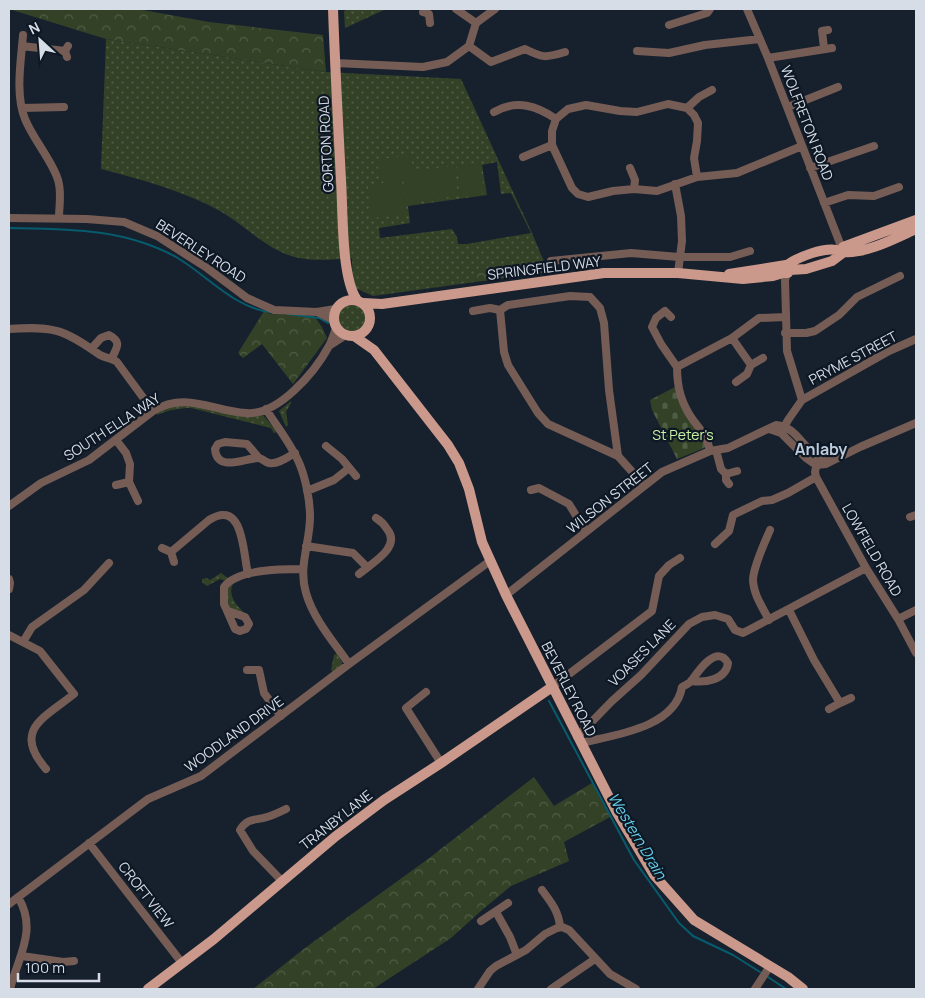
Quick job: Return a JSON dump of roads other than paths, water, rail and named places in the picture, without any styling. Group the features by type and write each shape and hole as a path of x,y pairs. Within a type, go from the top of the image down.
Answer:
{"main road":[{"name":"GORTON ROAD","path":"334,9 344,238 348,278 352,292 360,301"},
{"name":"SPRINGFIELD WAY","path":"841,250 916,220"},
{"name":"SPRINGFIELD WAY","path":"360,301 382,304 604,273 678,273 711,277 786,269 795,259 810,254 832,249 854,253 916,229"},
{"name":"GORTON ROAD","path":"339,305 348,278"},
{"path":"368,324 367,307 360,301 352,299 339,305 335,324 350,336 363,332 382,304"},
{"name":"BEVERLEY ROAD","path":"368,324 374,350"},
{"name":"BEVERLEY ROAD","path":"350,336 374,350 448,445 459,463 469,489 482,542 506,595 617,813 654,875 694,920 796,982 803,989"},
{"name":"TRANBY LANE","path":"148,989 214,939 336,836 384,800 552,687"}],"street":[{"path":"427,17 437,9"},
{"path":"456,9 476,23"},
{"path":"335,62 423,67 447,62 469,46 476,23 495,9"},
{"path":"669,25 707,14 710,9"},
{"name":"WOLFRETON ROAD","path":"747,9 788,107 841,250"},
{"path":"768,58 828,48 822,31 828,30"},
{"path":"23,35 20,88 24,119 58,179 60,191 59,218"},
{"path":"636,51 670,53 705,45 760,39"},
{"path":"22,46 67,51"},
{"path":"469,46 491,62 524,47 540,57 565,52"},
{"path":"551,56 553,66"},
{"path":"788,107 838,87"},
{"path":"687,108 713,89"},
{"path":"497,108 523,104 541,109 556,119"},
{"path":"697,177 694,158 698,123 694,115 687,108 668,104 637,112 586,105 568,109 556,119 552,131 552,145 572,188 578,194 588,197 614,190 657,191 697,177 737,173 802,146"},
{"path":"22,108 66,105"},
{"path":"522,157 552,145"},
{"path":"810,168 874,146"},
{"path":"630,168 635,180 634,189"},
{"path":"824,203 848,195 874,196 896,188 890,181"},
{"path":"675,184 681,216 682,241 678,273"},
{"name":"BEVERLEY ROAD","path":"9,218 59,218 124,222 157,236 207,268 247,298 274,310 317,312 339,305"},
{"name":"SPRINGFIELD WAY","path":"555,263 631,253 679,257 730,257 750,251"},
{"path":"786,269 786,351 802,400 783,429 806,458 826,464 916,423"},
{"path":"785,333 815,331 839,315 857,297 900,276"},
{"path":"473,311 490,308 500,310 508,305 570,296 590,297 600,308 604,323 609,390 618,456"},
{"path":"500,310 504,352 508,365 538,413 548,424 618,456 644,485"},
{"path":"671,317 665,311 656,318 652,327 677,367 679,392 690,415 709,443 721,469 726,474 728,485"},
{"name":"BEVERLEY ROAD","path":"317,312 335,324"},
{"path":"677,367 732,338 759,318 786,317"},
{"name":"SOUTH ELLA WAY","path":"9,506 30,490 82,464 153,411 165,405 187,401 246,413 266,409 278,402 305,380 329,346 335,324"},
{"path":"9,329 38,327 55,330 68,334 102,356 112,358 118,362 153,411"},
{"path":"92,348 101,338 109,335 116,338 118,342 117,349 112,358"},
{"name":"SOUTH ELLA WAY","path":"329,346 350,336"},
{"path":"732,338 751,365"},
{"name":"PRYME STREET","path":"802,400 889,351 916,339"},
{"path":"736,382 748,374 751,365 762,358"},
{"path":"266,409 301,466 307,491 310,518 303,569 305,591 314,616 349,664"},
{"name":"WILSON STREET","path":"506,595 662,472 713,451 728,448 767,428 783,429"},
{"path":"116,440 126,453 130,464 129,482 139,504"},
{"path":"259,458 232,463 224,462 218,458 216,449 218,444 225,442 247,444 259,458 270,463 294,453"},
{"path":"326,446 342,459 356,476"},
{"name":"LOWFIELD ROAD","path":"817,461 816,477 916,653"},
{"path":"307,491 334,480 348,468"},
{"path":"726,474 737,471"},
{"path":"715,544 729,531 733,515 788,493 816,477"},
{"path":"116,485 129,482"},
{"path":"530,490 540,488 569,504 586,532"},
{"path":"171,552 209,520 215,517 228,516 239,527 248,574"},
{"path":"360,574 379,559 392,540 390,532 380,518"},
{"path":"769,620 758,599 753,580 760,556 770,535"},
{"path":"306,546 353,553 367,567"},
{"path":"162,548 171,552 174,562"},
{"path":"552,687 652,611 659,576 681,558"},
{"name":"WOODLAND DRIVE","path":"9,904 148,799 201,776 349,664 490,561"},
{"path":"23,642 32,627 84,590 109,564"},
{"name":"VOASES LANE","path":"579,740 612,700 641,675 689,624 702,617 715,615 728,619 735,630 743,633 866,568"},
{"path":"228,611 223,599 224,587 231,579 248,574 281,569 303,569"},
{"path":"9,579 9,589"},
{"path":"789,610 814,660 840,703"},
{"path":"898,619 916,610"},
{"path":"9,636 44,655 74,694 42,719 33,732 31,743 33,751 46,769"},
{"path":"579,740 640,729 653,723 675,703 682,687 691,681 701,666 714,657 721,657 728,663 724,674 719,678 703,682 691,681"},
{"path":"247,670 259,670 264,693 281,716"},
{"path":"426,692 406,708 441,763"},
{"path":"829,710 851,698"},
{"path":"282,881 253,851 240,830 244,823 286,810"},
{"name":"CROFT VIEW","path":"89,843 182,963"},
{"path":"542,890 557,912 560,927"},
{"path":"10,989 22,956 28,924 26,909 18,897"},
{"path":"481,921 508,903"},
{"path":"496,912 510,937 517,955"},
{"path":"478,989 493,968 530,947 545,934 560,927 569,930 610,974 636,989"},
{"path":"22,956 72,962 70,971"},
{"path":"551,989 595,959"},
{"path":"755,989 770,966"}],"waterway":[{"path":"9,228 73,230 115,235 136,240 176,257 221,290 244,304 270,312"},
{"path":"288,314 319,318 328,323"},
{"name":"Western Drain","path":"549,701 634,860 679,923 693,936 733,955 760,972"},
{"name":"Western Drain","path":"768,977 786,989"}],"district":[{"name":"Anlaby","path":"821,449"}],"park label":[{"name":"St Peter's","path":"683,435"}]}
